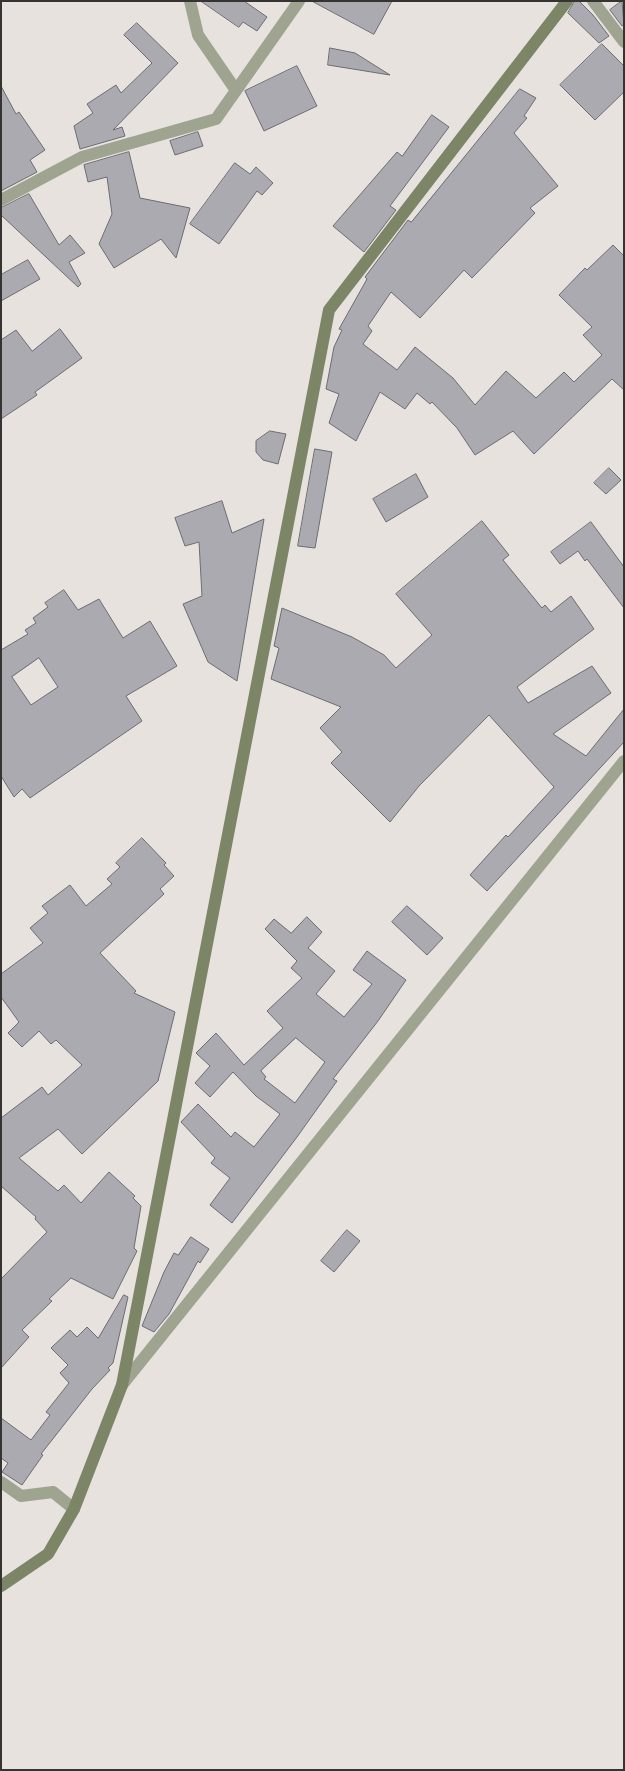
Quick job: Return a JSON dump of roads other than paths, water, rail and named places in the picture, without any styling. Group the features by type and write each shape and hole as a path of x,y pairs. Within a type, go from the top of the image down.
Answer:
{"street":[{"path":"190,1 198,35 235,89"},
{"path":"1,200 82,157 216,119 235,89 299,1"},
{"path":"1,1586 48,1554 74,1509 122,1385 329,310 567,1"},
{"path":"593,1 624,42"},
{"path":"122,1385 624,761"},
{"path":"1,1482 21,1496 53,1492 74,1509"}]}
